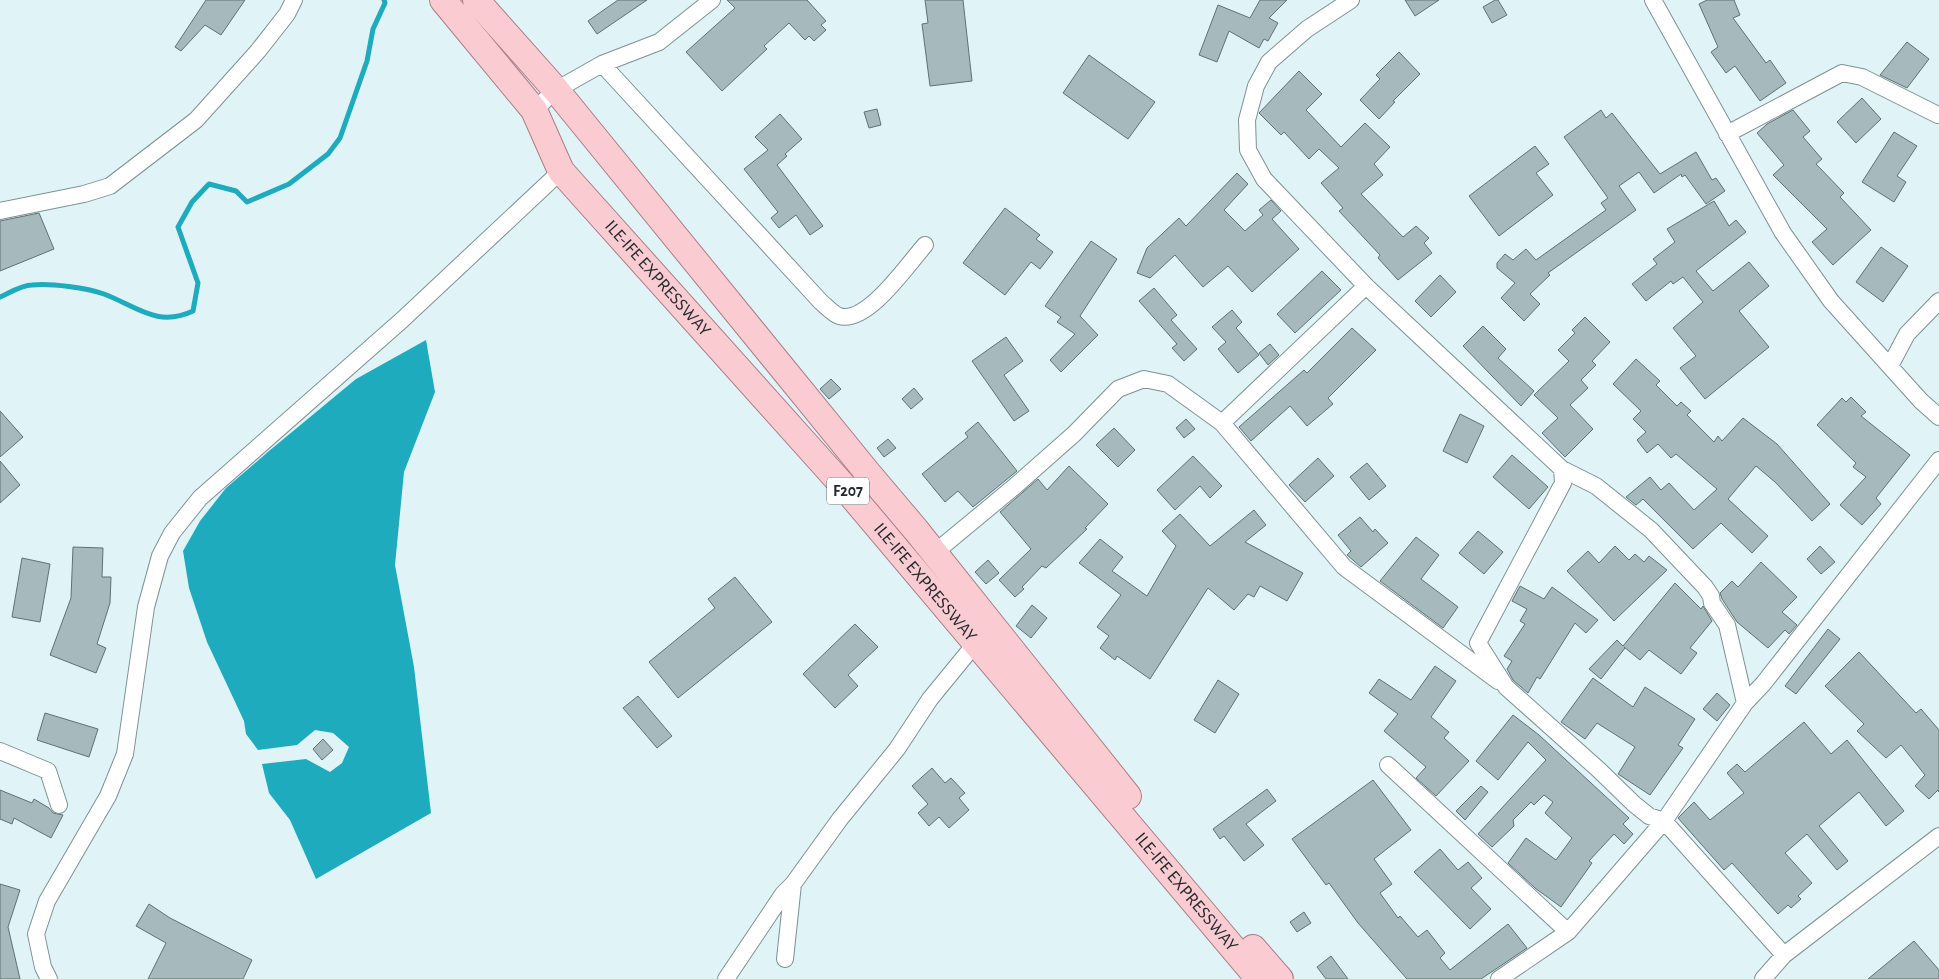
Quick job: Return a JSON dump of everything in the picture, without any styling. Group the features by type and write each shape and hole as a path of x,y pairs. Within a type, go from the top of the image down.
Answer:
{"main road":[{"name":"ILE-IFE EXPRESSWAY","path":"443,0 534,110 562,170 846,489 1259,979"},
{"name":"ILE-IFE EXPRESSWAY","path":"476,0 519,51 556,90 916,530 1056,708 1280,979"},
{"path":"499,68 519,51"},
{"path":"846,489 867,472"},
{"path":"895,547 916,530"}],"street":[{"path":"0,211 84,194 110,186 196,120 258,51 287,14 294,0"},
{"path":"534,110 556,90 602,64 659,42 712,0"},
{"path":"1351,0 1307,29 1269,62 1256,86 1247,120 1248,150 1264,179 1366,286 1562,469 1596,486 1651,530 1705,587 1711,596 1712,603 1727,625 1745,703"},
{"path":"1653,0 1783,233 1831,302 1921,401 1939,417"},
{"path":"602,64 821,302 838,316 855,317 871,307 925,245"},
{"path":"1727,134 1842,73 1862,77 1938,115"},
{"path":"49,979 43,967 36,934 46,901 108,796 125,754 146,607 160,556 172,533 200,498 402,320 562,170"},
{"path":"1222,423 1366,286"},
{"path":"1890,366 1907,334 1939,302"},
{"path":"933,554 1054,452 1118,389 1144,379 1168,384 1222,423 1344,567 1506,687 1634,804 1649,816 1664,821 1784,955"},
{"path":"1499,979 1568,932 1664,821 1745,703 1763,684 1939,460"},
{"path":"1506,687 1478,643 1563,483 1562,469"},
{"path":"726,979 783,894 793,884 840,819 897,750 930,699 976,644"},
{"path":"0,751 48,771 59,805"},
{"path":"1388,766 1568,932"},
{"path":"1763,979 1784,955 1939,836"},
{"path":"786,959 793,884"}],"water":[{"path":"426,340 435,392 404,472 395,565 414,667 431,813 316,879 290,820 269,793 262,764 306,759 330,772 342,763 349,747 333,733 315,730 297,745 258,750 246,734 244,721 207,642 189,588 183,551 200,521 226,488 356,379"}],"building":[{"path":"206,0 245,0 221,35 205,25 181,51 175,47"},
{"path":"618,0 647,0 597,34 588,21"},
{"path":"727,0 807,0 826,21 821,25 826,30 814,41 809,36 805,40 789,23 764,46 767,49 722,91 686,52 735,8"},
{"path":"925,0 963,0 972,81 930,86 922,24 928,23"},
{"path":"1260,0 1287,0 1269,18 1278,23 1268,41 1264,39 1259,48 1229,31 1217,62 1199,55 1218,5 1250,18"},
{"path":"1405,0 1439,0 1415,16"},
{"path":"1498,0 1507,15 1492,23 1483,7"},
{"path":"1707,0 1734,0 1740,15 1733,18 1766,63 1770,60 1786,83 1760,101 1735,66 1726,73 1711,52 1718,47 1699,4"},
{"path":"1907,42 1929,59 1907,88 1880,75"},
{"path":"1399,52 1420,74 1393,101 1395,102 1379,119 1360,100 1380,79 1376,75"},
{"path":"1089,55 1155,102 1128,139 1063,93"},
{"path":"1299,71 1322,94 1306,110 1341,147 1365,123 1390,147 1374,164 1383,175 1361,194 1403,237 1416,226 1429,238 1424,243 1432,253 1398,280 1378,258 1380,255 1339,211 1343,208 1321,183 1339,168 1319,149 1309,159 1284,132 1281,135 1259,113"},
{"path":"1862,98 1881,119 1856,143 1837,122"},
{"path":"877,109 881,125 869,128 864,112"},
{"path":"1601,110 1606,118 1612,113 1660,174 1696,152 1712,180 1716,178 1725,191 1706,204 1685,175 1682,177 1681,174 1654,193 1639,172 1619,186 1636,210 1548,273 1550,275 1530,294 1540,304 1524,321 1501,298 1515,283 1497,268 1497,263 1505,254 1513,260 1526,249 1536,260 1606,210 1601,203 1608,198 1564,137"},
{"path":"1793,110 1810,131 1803,137 1822,159 1816,164 1844,193 1840,197 1871,230 1833,265 1812,242 1827,229 1773,175 1784,165 1757,133 1767,124"},
{"path":"780,114 802,139 785,154 787,156 777,165 823,226 810,235 796,215 779,228 771,218 778,212 744,169 768,150 755,137"},
{"path":"1894,132 1917,146 1897,176 1906,182 1894,202 1862,182"},
{"path":"1535,146 1549,164 1536,173 1553,195 1499,236 1469,196"},
{"path":"1237,173 1248,184 1224,210 1245,231 1263,215 1259,210 1271,200 1281,211 1272,219 1299,249 1252,292 1228,266 1203,287 1175,255 1150,278 1137,273 1147,248 1179,218 1186,226"},
{"path":"1714,201 1729,226 1736,220 1746,232 1696,271 1713,291 1749,262 1769,286 1739,311 1769,347 1705,399 1680,368 1696,356 1673,328 1703,302 1683,277 1673,284 1671,281 1646,301 1632,284 1657,264 1653,259 1675,242 1667,229"},
{"path":"1005,208 1040,235 1036,239 1053,252 1040,269 1031,262 1005,295 963,263"},
{"path":"39,213 54,249 0,271 0,221"},
{"path":"1091,241 1117,259 1080,316 1098,335 1061,372 1050,360 1075,334 1057,322 1061,317 1045,306"},
{"path":"1881,247 1908,266 1883,302 1856,282"},
{"path":"1322,271 1341,290 1295,333 1277,314"},
{"path":"1440,275 1456,292 1431,317 1415,301"},
{"path":"1154,288 1177,315 1171,320 1197,349 1184,361 1172,348 1177,344 1139,301"},
{"path":"1232,310 1242,322 1236,328 1259,355 1238,373 1218,349 1226,342 1212,327"},
{"path":"1585,317 1610,342 1592,361 1596,365 1581,380 1588,388 1570,405 1593,429 1565,457 1542,433 1558,418 1534,395 1569,361 1558,350 1575,333 1572,330"},
{"path":"1483,326 1506,349 1498,358 1534,391 1521,406 1463,346"},
{"path":"1352,328 1376,350 1328,398 1333,404 1307,426 1290,406 1251,441 1239,427 1304,370 1307,373"},
{"path":"1006,337 1023,361 1004,375 1029,411 1014,421 972,361"},
{"path":"1270,344 1279,355 1268,365 1259,353"},
{"path":"1636,359 1660,381 1656,385 1677,406 1681,402 1691,411 1687,415 1714,442 1718,436 1722,441 1743,418 1777,444 1830,504 1812,521 1775,482 1756,466 1728,499 1768,536 1752,553 1721,523 1693,549 1643,499 1636,505 1626,497 1650,477 1661,490 1669,483 1694,510 1717,489 1676,454 1671,458 1658,444 1647,453 1637,440 1646,432 1633,419 1641,411 1613,384"},
{"path":"831,379 841,389 829,399 820,389"},
{"path":"914,388 923,399 911,409 902,399"},
{"path":"1851,397 1866,412 1861,416 1910,455 1876,498 1881,504 1862,525 1840,505 1866,477 1853,467 1856,463 1817,425 1842,398 1846,402"},
{"path":"0,411 23,437 0,457"},
{"path":"1460,414 1484,426 1467,463 1443,451"},
{"path":"1186,419 1195,429 1184,438 1176,428"},
{"path":"978,422 1017,471 973,507 958,491 945,502 922,474 968,437 965,433"},
{"path":"1114,428 1135,450 1118,467 1096,445"},
{"path":"888,439 896,448 884,457 877,448"},
{"path":"1512,455 1548,487 1529,509 1493,477"},
{"path":"1193,456 1222,486 1210,498 1200,486 1175,510 1157,490"},
{"path":"1318,458 1334,476 1305,502 1289,485"},
{"path":"0,461 20,485 0,503"},
{"path":"1367,463 1386,486 1369,500 1350,477"},
{"path":"1069,466 1108,504 1085,528 1087,529 1046,568 1042,566 1022,587 1024,589 1015,597 999,580 1031,549 1000,512 1038,479 1047,490"},
{"path":"1254,510 1266,525 1245,542 1303,573 1287,601 1260,586 1254,597 1248,594 1234,610 1208,588 1150,679 1117,656 1115,660 1100,648 1109,636 1097,627 1121,595 1079,563 1100,539 1123,557 1112,571 1147,596 1176,546 1162,531 1180,514 1210,546"},
{"path":"1360,517 1373,532 1375,529 1388,543 1361,567 1347,555 1351,551 1338,535"},
{"path":"1478,531 1503,552 1484,574 1459,553"},
{"path":"1416,537 1439,555 1421,579 1458,607 1443,628 1380,581"},
{"path":"1615,546 1629,560 1635,554 1644,562 1649,556 1667,570 1614,621 1567,571 1588,551 1599,563"},
{"path":"1820,546 1835,562 1821,574 1807,559"},
{"path":"73,547 103,548 102,577 111,577 110,603 97,644 106,648 96,673 50,655 71,598"},
{"path":"22,558 50,564 40,622 12,617"},
{"path":"988,560 999,573 986,584 975,572"},
{"path":"1761,562 1797,597 1782,612 1797,625 1789,634 1785,630 1768,648 1737,622 1720,593 1732,581 1738,587"},
{"path":"735,577 772,622 678,698 649,662 715,608 708,599"},
{"path":"1675,583 1701,609 1703,606 1712,621 1690,648 1697,653 1681,674 1649,650 1640,660 1624,647 1601,679 1589,669 1617,640 1623,646"},
{"path":"1520,586 1544,599 1552,587 1598,620 1586,633 1575,623 1540,679 1537,677 1528,693 1513,680 1507,669 1512,661 1504,656 1525,624 1520,621 1527,609 1512,601"},
{"path":"1032,605 1047,618 1031,638 1016,626"},
{"path":"855,624 878,647 848,675 858,686 835,708 803,674"},
{"path":"1828,629 1840,639 1796,694 1785,686"},
{"path":"1859,652 1916,713 1921,709 1939,730 1939,792 1938,790 1929,799 1915,786 1925,775 1901,745 1886,758 1857,731 1864,724 1825,686"},
{"path":"1435,666 1456,681 1431,717 1449,732 1444,738 1469,761 1436,796 1416,778 1426,767 1384,731 1398,714 1369,693 1379,679 1411,700"},
{"path":"1593,678 1633,707 1645,687 1695,719 1678,745 1683,748 1650,795 1618,774 1635,747 1597,723 1585,739 1561,722"},
{"path":"1218,680 1239,694 1215,733 1194,720"},
{"path":"1717,693 1730,705 1717,721 1703,709"},
{"path":"638,696 672,736 657,748 623,708"},
{"path":"45,713 98,729 89,757 37,740"},
{"path":"1513,715 1539,735 1629,818 1623,824 1633,834 1624,844 1614,834 1589,861 1592,863 1561,907 1535,888 1508,863 1526,838 1556,860 1572,838 1545,813 1553,802 1544,795 1534,805 1531,802 1513,820 1514,826 1492,847 1478,834 1546,760 1528,742 1498,780 1476,761"},
{"path":"1804,722 1831,754 1847,740 1904,811 1886,826 1859,792 1819,826 1848,861 1837,870 1807,834 1785,853 1812,883 1798,896 1801,899 1791,908 1788,905 1778,914 1732,863 1724,870 1678,818 1694,802 1710,820 1744,793 1727,773 1737,764 1745,772"},
{"path":"323,739 333,750 322,760 313,749"},
{"path":"932,768 945,783 951,778 965,793 959,798 969,810 949,828 939,817 929,826 918,813 928,804 912,786"},
{"path":"1373,780 1411,830 1374,859 1392,884 1380,893 1398,918 1400,916 1418,937 1427,930 1445,953 1440,958 1450,970 1508,924 1527,948 1481,979 1407,979 1358,923 1329,883 1326,885 1292,839"},
{"path":"1481,786 1488,792 1465,820 1456,811"},
{"path":"1267,789 1276,801 1246,824 1264,845 1244,861 1224,836 1220,839 1213,829"},
{"path":"0,790 32,803 34,799 49,808 53,813 63,815 51,838 14,818 12,824 0,819"},
{"path":"1440,849 1458,870 1468,862 1482,878 1471,888 1491,909 1470,929 1414,872"},
{"path":"0,884 20,890 8,927 20,979 0,979"},
{"path":"149,904 170,918 252,960 243,979 148,979 166,943 136,926"},
{"path":"1304,912 1311,923 1297,932 1290,922"},
{"path":"1914,941 1939,970 1939,979 1868,979"},
{"path":"1331,956 1348,979 1326,979 1317,967"}],"waterway":[{"path":"0,297 28,285 59,285 104,294 157,316 180,316 193,311 198,283 178,227 192,202 209,184 236,191 247,202 289,184 328,154 340,138 367,61 373,29 385,3 384,0"}]}
